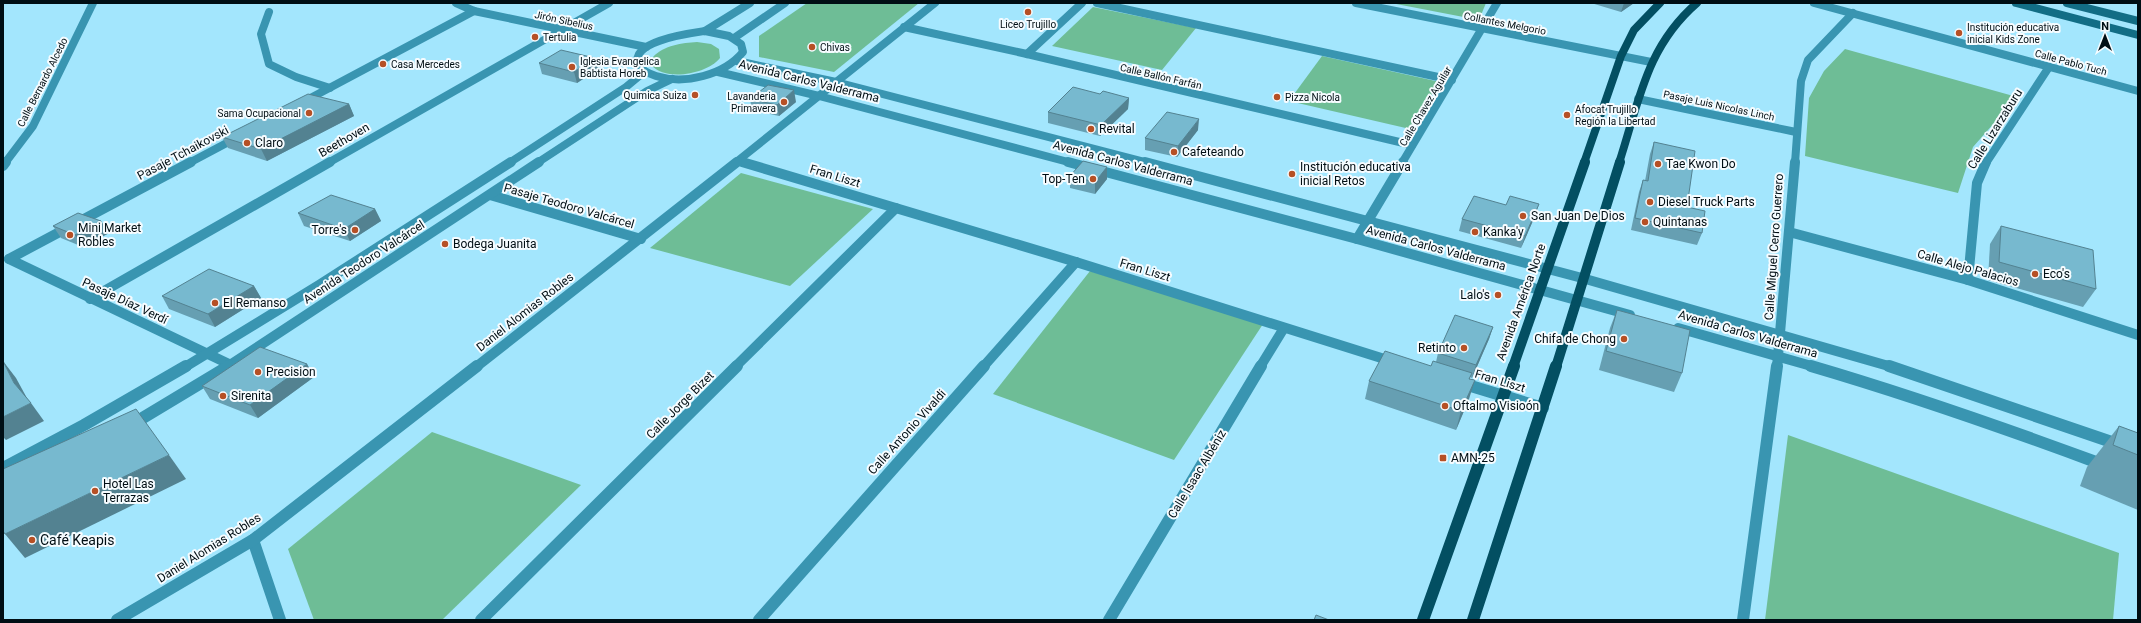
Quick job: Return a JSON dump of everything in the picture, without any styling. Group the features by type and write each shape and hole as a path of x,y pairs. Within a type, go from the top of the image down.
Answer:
{"main road":[{"name":"Avenida América Norte","path":"1423,620 1502,396 1549,269 1621,56 1634,30 1660,3"},
{"path":"1473,620 1542,408 1638,99 1651,62 1659,44 1671,26 1697,3"},
{"path":"2016,3 2138,35"},
{"path":"2067,3 2138,21"}],"street":[{"name":"Calle Bernardo Alcedo","path":"3,166 33,126 93,3"},
{"name":"Jirón Sibelius","path":"456,3 474,11 646,47"},
{"name":"Beethoven","path":"90,299 609,3"},
{"path":"705,32 750,3"},
{"path":"734,38 785,3"},
{"name":"Daniel Alomias Robles","path":"116,620 253,540 641,239 934,3"},
{"path":"1027,54 1082,3"},
{"path":"1097,3 1452,80"},
{"name":"Collantes Melgorio","path":"1356,3 1651,62"},
{"name":"Calle Chavez Aguilar","path":"1357,239 1497,3"},
{"name":"Calle Pablo Tuch","path":"1814,3 2138,91"},
{"path":"295,106 474,11"},
{"path":"269,12 260,34 269,64 296,77 330,88"},
{"name":"Calle Miguel Cerro Guerrero","path":"1743,620 1781,334 1801,81 1808,60 1853,14"},
{"name":"Calle Ballón Farfán","path":"904,27 1027,54 1412,146"},
{"path":"705,32 734,38 743,48 742,54 737,61 718,72 703,76 672,79 656,77 644,72 638,67 637,60 639,54 646,47 673,36 705,32"},
{"name":"Avenida Carlos Valderrama","path":"737,61 836,82 1368,220 1582,278 1892,367 2138,451"},
{"name":"Calle Lizarzaburu","path":"1968,280 1977,183 1984,166 2049,67"},
{"name":"Avenida Teodoro Valcárcel","path":"3,468 56,441 209,354 626,87 644,72"},
{"name":"Avenida Carlos Valderrama","path":"718,72 819,96 1357,239 1643,318"},
{"name":"Avenida Teodoro Valcárcel","path":"125,428 231,365 647,91 672,79"},
{"name":"Pasaje Luis Nicolas Linch","path":"1638,99 1796,132"},
{"name":"Pasaje Tchaikovski","path":"9,260 246,132"},
{"name":"Fran Liszt","path":"738,161 1076,262 1405,365"},
{"name":"Pasaje Teodoro Valcárcel","path":"490,195 641,239"},
{"name":"Calle Jorge Bizet","path":"481,620 896,208"},
{"name":"Calle Alejo Palacios","path":"1789,232 1968,280 2138,336"},
{"name":"Pasaje Díaz Verdí","path":"9,260 231,365"},
{"name":"Calle Antonio Vivaldi","path":"759,620 1076,262"},
{"name":"Avenida Carlos Valderrama","path":"1666,325 1778,356 1912,396 2014,431 2116,470"},
{"name":"Calle Isaac Albéniz","path":"1109,620 1284,328"},
{"name":"Fran Liszt","path":"1450,379 1542,408"},
{"path":"253,540 280,620"}],"green space":[{"name":"Chivas","path":"807,3 919,3 834,72 759,57 759,36"},
{"path":"1391,3 1486,3 1479,20"},
{"path":"1093,7 1196,28 1162,70 1052,46"},
{"path":"697,42 711,44 719,49 720,58 714,64 706,68 686,74 666,73 651,65 653,57 668,47"},
{"path":"1845,49 2017,97 1973,147 1958,193 1805,156 1809,98 1824,71"},
{"path":"1322,56 1440,82 1410,129 1289,101"},
{"path":"741,173 873,209 790,286 650,248"},
{"path":"1090,271 1263,324 1174,460 993,394"},
{"path":"432,432 581,485 442,620 314,620 288,549"},
{"path":"1788,435 2119,553 2113,620 1765,620"}],"building":[{"path":"561,50 595,58 574,72 539,63"},
{"path":"768,85 794,90 777,105 750,99"},
{"path":"1073,87 1100,94 1103,91 1129,98 1101,125 1048,112"},
{"path":"308,94 349,104 261,149 222,137"},
{"path":"1167,112 1199,119 1178,146 1145,138"},
{"path":"1654,142 1695,151 1687,207 1705,211 1702,233 1635,218 1643,180 1648,181"},
{"path":"1083,161 1107,167 1095,182 1070,176"},
{"path":"331,195 375,209 344,229 298,213"},
{"path":"1474,196 1506,205 1510,196 1539,204 1525,236 1462,219"},
{"path":"78,213 101,221 75,235 53,226"},
{"path":"2001,226 2093,250 2096,289 1999,262"},
{"path":"209,269 254,286 208,314 162,296"},
{"path":"1617,310 1690,330 1682,373 1606,351"},
{"name":"Retinto","path":"1455,315 1493,327 1476,365 1438,353"},
{"path":"260,347 307,364 250,405 202,386"},
{"path":"1385,351 1431,366 1433,361 1472,373 1469,379 1475,380 1461,411 1369,381"},
{"path":"3,361 14,383 31,403 3,417"},
{"path":"136,409 169,455 5,534 3,531 3,469"},
{"path":"2119,426 2138,433 2138,455 2113,445"},
{"path":"1316,615 1329,620 1314,620"}],"place":[{"name":"Liceo Trujillo","path":"1028,12"},
{"name":"Institución educativa inicial Kids Zone","path":"1959,33"},
{"name":"Tertulia","path":"535,37"},
{"name":"Chivas","path":"812,47"},
{"name":"Casa Mercedes","path":"383,64"},
{"name":"Iglesia Evangelica Babtista Horeb","path":"572,67"},
{"name":"Quimica Suiza","path":"695,95"},
{"name":"Pizza Nicola","path":"1277,97"},
{"name":"Lavanderia Primavera","path":"784,102"},
{"name":"Sama Ocupacional","path":"309,113"},
{"name":"Afocat Trujillo Región la Libertad","path":"1567,115"},
{"name":"Revital","path":"1091,129"},
{"name":"Claro","path":"247,143"},
{"name":"Cafeteando","path":"1174,152"},
{"name":"Tae Kwon Do","path":"1658,164"},
{"name":"Institución educativa inicial Retos","path":"1292,174"},
{"name":"Top-Ten","path":"1093,179"},
{"name":"Diesel Truck Parts","path":"1650,202"},
{"name":"San Juan De Dios","path":"1523,216"},
{"name":"Quintanas","path":"1645,222"},
{"name":"Torre's","path":"355,230"},
{"name":"Kanka'y","path":"1475,232"},
{"name":"Mini Market Robles","path":"70,235"},
{"name":"Bodega Juanita","path":"445,244"},
{"name":"Eco's","path":"2035,274"},
{"name":"Lalo's","path":"1498,295"},
{"name":"El Remanso","path":"215,303"},
{"name":"Chifa de Chong","path":"1624,339"},
{"name":"Retinto","path":"1464,348"},
{"name":"Precision","path":"258,372"},
{"name":"Sirenita","path":"223,396"},
{"name":"Oftalmo Visioón","path":"1445,406"},
{"name":"AMN-25","path":"1443,458"},
{"name":"Hotel Las Terrazas","path":"95,491"},
{"name":"Café Keapis","path":"32,540"}]}
